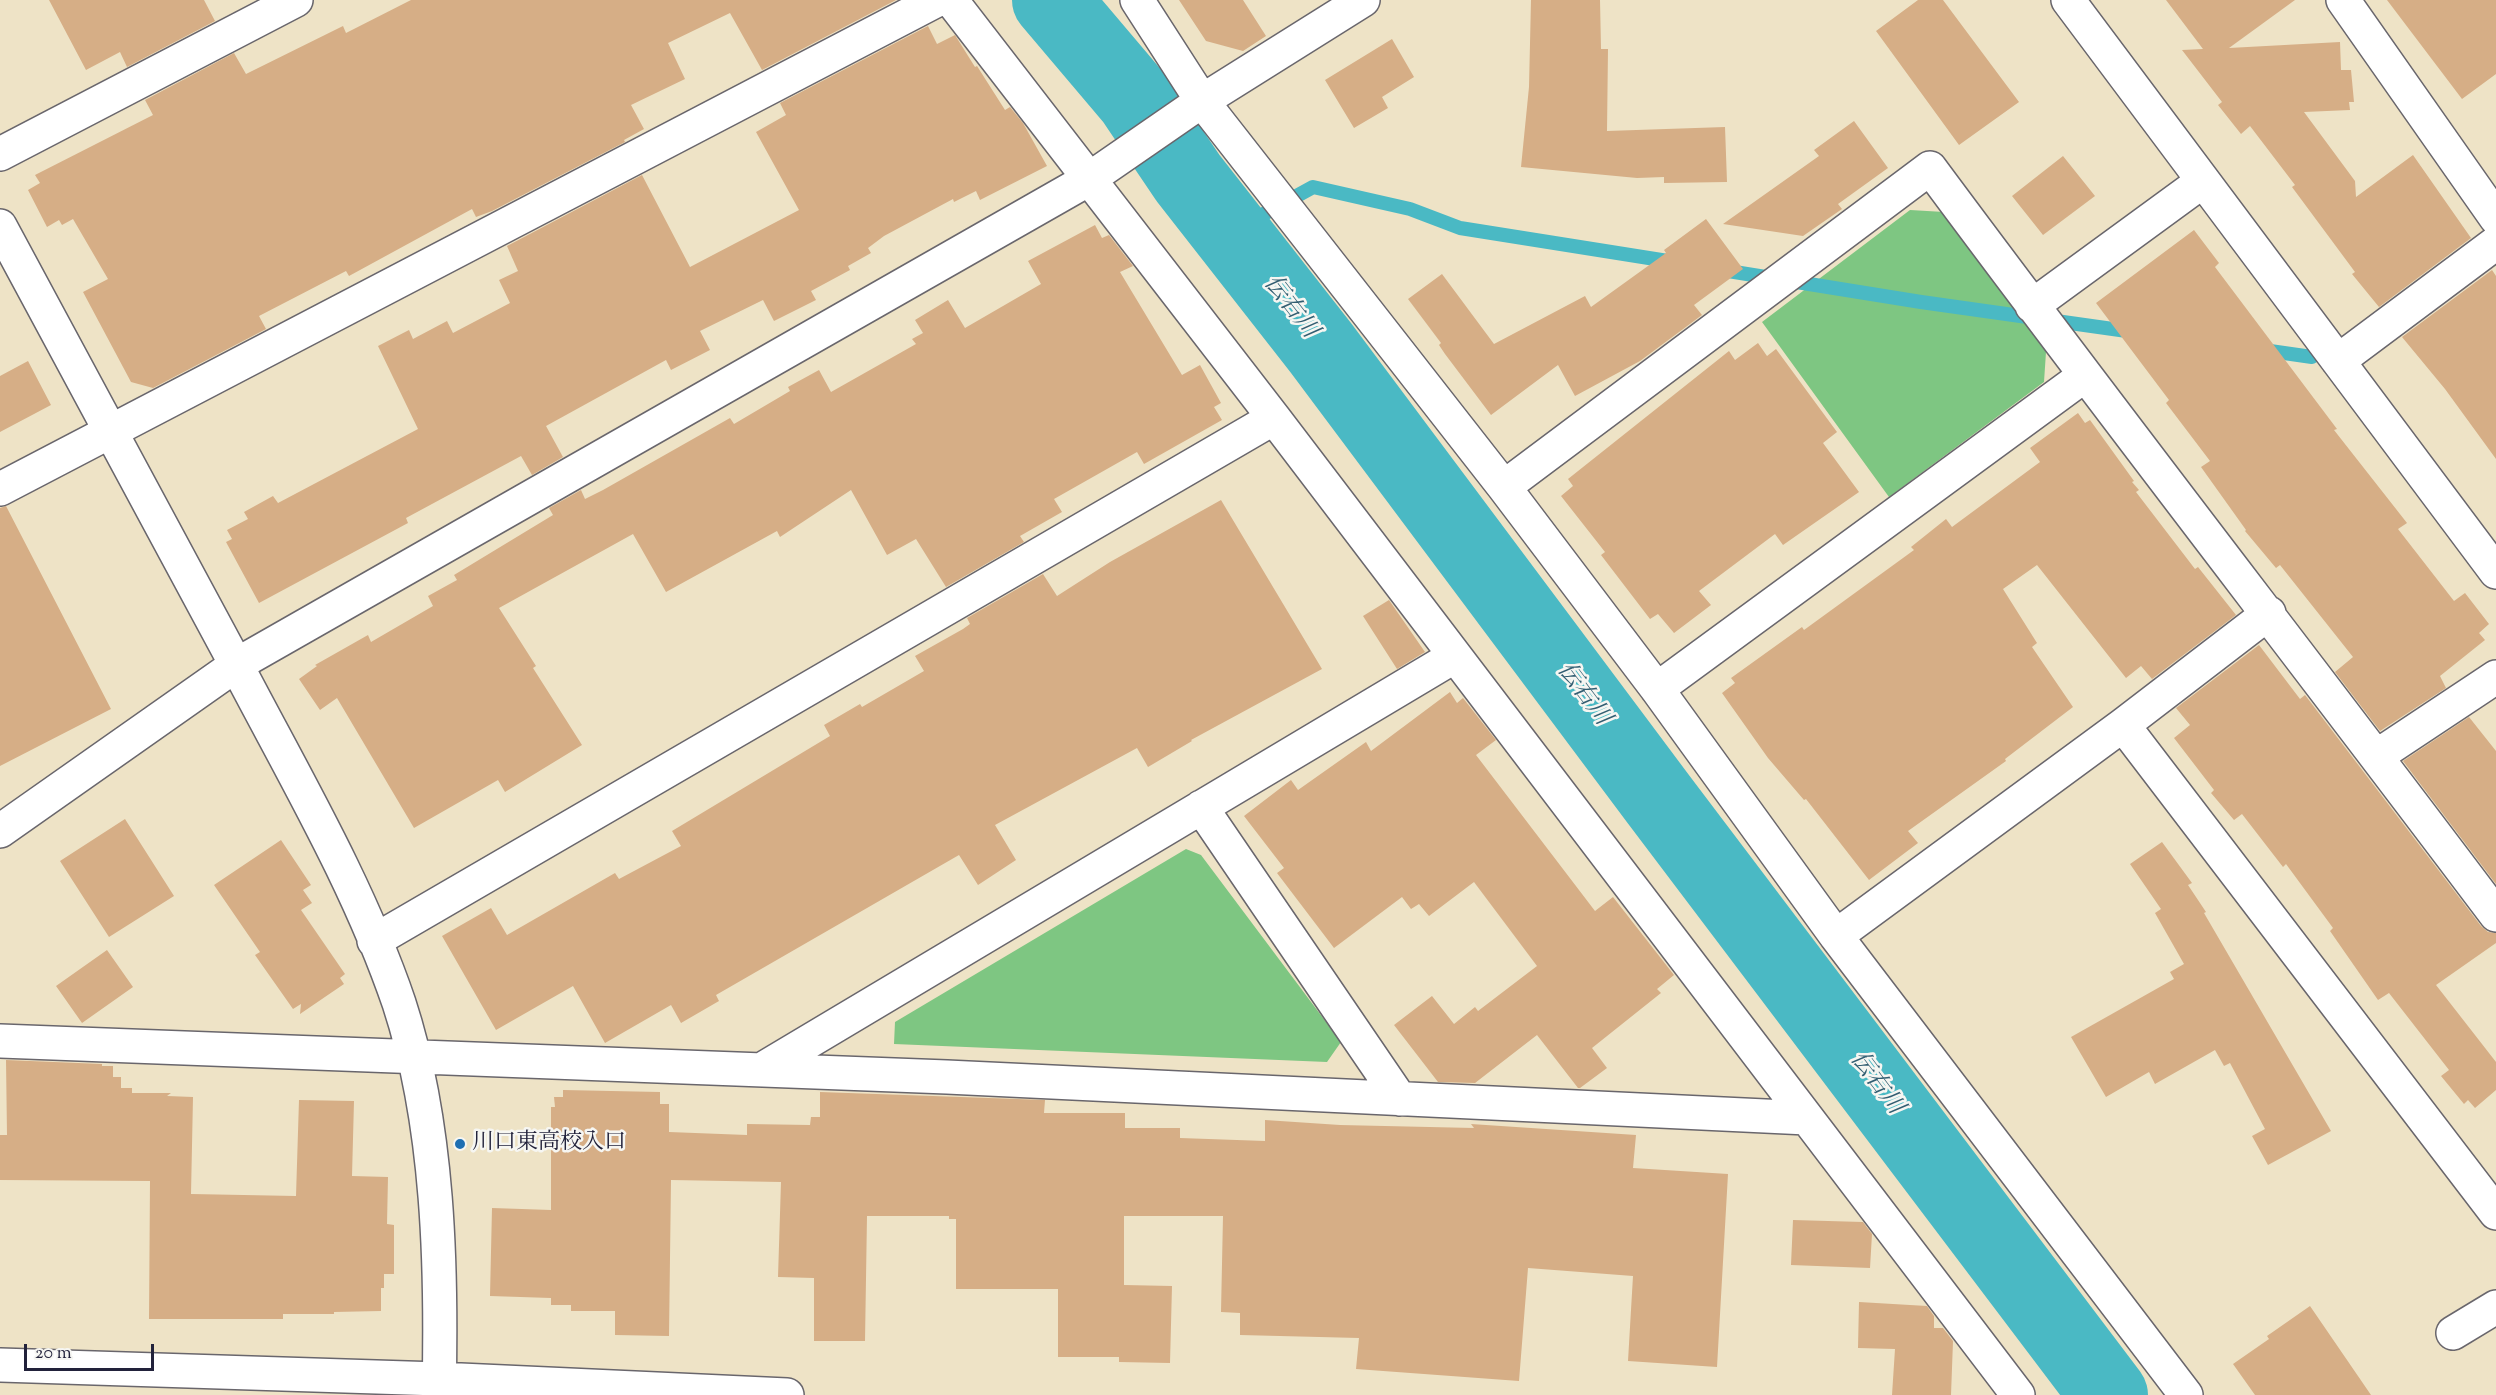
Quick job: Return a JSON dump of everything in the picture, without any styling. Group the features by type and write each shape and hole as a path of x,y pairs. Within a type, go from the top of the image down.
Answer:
{"street":[{"path":"0,154 296,0"},
{"path":"0,489 936,0"},
{"path":"951,0 1274,418 2018,1395"},
{"path":"1137,0 1202,101 1504,487 1657,689 1836,936 2186,1395"},
{"path":"0,831 236,665 1089,179 1202,101 1363,0"},
{"path":"2068,0 2496,572"},
{"path":"2343,0 2496,218"},
{"path":"1504,487 1930,168 2084,376 2269,613 2496,915"},
{"path":"2032,306 2203,181"},
{"path":"0,226 112,431 340,861 399,1004 413,1056 426,1127 436,1208 440,1279 439,1387"},
{"path":"2338,362 2496,243"},
{"path":"1657,689 2084,376"},
{"path":"374,941 1274,418"},
{"path":"1836,936 2123,726 2269,613"},
{"path":"761,1070 1455,656"},
{"path":"2377,756 2496,677"},
{"path":"2123,726 2496,1214"},
{"path":"1202,807 1400,1099"},
{"path":"0,1041 761,1070 1807,1118"},
{"path":"2453,1333 2496,1307"},
{"path":"0,1365 439,1387 787,1395"}],"green space":[{"path":"1910,210 1944,212 2046,352 2044,382 1889,497 1762,322"},
{"path":"1186,849 1201,855 1341,1042 1327,1062 894,1044 895,1022"}],"building":[{"path":"49,0 204,0 215,21 127,67 120,52 86,70"},
{"path":"411,0 896,0 762,70 730,13 668,43 685,79 631,105 644,129 624,140 625,142 492,211 476,217 472,209 349,276 346,271 259,316 266,329 153,388 131,382 83,292 108,279 73,219 62,225 59,220 47,227 28,190 40,183 35,175 153,115 145,100 234,53 246,74 343,26 346,33"},
{"path":"1179,0 1243,0 1266,36 1243,51 1206,41"},
{"path":"1531,0 1600,0 1601,49 1608,49 1607,131 1725,127 1727,182 1664,183 1664,177 1637,178 1521,167 1529,87"},
{"path":"1918,0 1943,0 2019,102 1959,145 1876,31"},
{"path":"2166,0 2295,0 2229,48 2340,42 2341,70 2351,70 2354,102 2349,102 2350,110 2304,112 2355,181 2356,197 2413,155 2471,238 2379,307 2352,274 2355,272 2292,187 2295,185 2250,126 2241,134 2218,105 2222,102 2182,50 2203,49"},
{"path":"2387,0 2496,0 2496,74 2462,99"},
{"path":"928,26 937,44 955,35 1005,110 1010,107 1023,123 1047,166 980,200 976,191 954,202 953,199 884,236 868,248 871,253 848,266 850,270 811,291 816,300 774,321 763,300 700,331 710,350 671,370 666,360 546,426 563,457 532,475 521,456 406,518 408,523 259,603 226,542 232,539 227,530 248,519 244,512 273,496 278,503 418,429 378,346 409,330 413,339 447,321 453,333 510,303 499,280 518,271 507,246 642,175 690,267 799,210 756,132 786,115 780,103"},
{"path":"1392,39 1414,77 1382,97 1388,108 1354,128 1325,80"},
{"path":"1854,121 1888,168 1838,204 1842,209 1803,236 1723,224 1819,156 1814,150"},
{"path":"2063,156 2095,196 2043,235 2012,196"},
{"path":"1706,219 1743,269 1694,305 1702,315 1640,361 1575,396 1558,365 1491,415 1445,354 1439,345 1441,343 1408,299 1442,274 1494,344 1585,296 1591,307 1666,253 1664,250"},
{"path":"1095,225 1102,238 1109,235 1133,266 1120,272 1182,375 1200,365 1221,403 1214,407 1222,420 1144,464 1137,452 1054,499 1062,512 1020,536 1024,542 946,587 916,539 887,555 851,490 780,537 777,531 666,592 633,534 499,608 536,666 533,668 582,745 505,792 498,780 414,828 337,698 320,710 299,679 317,666 315,665 368,635 371,642 433,606 428,596 457,580 454,575 553,515 549,508 581,490 585,499 730,418 734,424 790,391 788,387 819,370 831,392 916,344 912,339 923,333 915,320 948,300 965,328 1041,284 1028,261"},
{"path":"2194,230 2219,263 2215,267 2337,429 2334,430 2407,523 2398,529 2454,601 2465,593 2489,624 2479,633 2485,640 2440,676 2446,688 2380,731 2335,672 2353,657 2280,565 2276,568 2245,531 2201,467 2210,461 2166,403 2169,400 2096,303"},
{"path":"2492,270 2496,276 2496,459 2445,389 2402,337"},
{"path":"1758,343 1767,356 1776,349 1837,432 1823,443 1859,492 1783,545 1775,534 1699,591 1711,605 1674,633 1658,614 1650,619 1601,555 1605,552 1561,496 1573,486 1568,479 1729,351 1735,360"},
{"path":"28,361 51,405 0,432 0,376"},
{"path":"2078,413 2085,423 2090,420 2134,481 2132,482 2139,490 2136,492 2195,569 2198,567 2236,615 2152,679 2141,666 2126,678 2037,565 2003,589 2037,643 2032,647 2073,707 2005,759 2006,761 1908,831 1918,843 1869,880 1806,799 1804,800 1768,758 1722,693 1735,683 1731,678 1802,627 1804,630 1914,550 1911,547 1946,519 1952,527 2040,462 2030,448"},
{"path":"1221,500 1322,669 1191,740 1148,767 1137,748 995,825 1016,860 978,885 959,855 716,995 719,1001 681,1023 671,1005 605,1043 573,986 496,1030 442,936 491,908 507,935 615,873 619,879 681,846 672,831 830,736 824,725 860,704 862,707 924,671 915,656 970,624 967,618 1043,574 1057,596 1110,562"},
{"path":"6,506 111,709 0,766 0,508"},
{"path":"1389,600 1425,652 1397,669 1363,616"},
{"path":"2259,645 2300,699 2305,695 2481,926 2488,932 2496,933 2496,943 2436,985 2496,1062 2496,1090 2475,1108 2468,1100 2464,1104 2441,1076 2449,1070 2389,993 2378,1000 2330,931 2333,928 2286,864 2283,867 2242,814 2234,820 2211,793 2214,790 2174,738 2190,725 2176,708"},
{"path":"1450,692 1457,703 1463,698 1496,740 1476,755 1595,911 1613,897 1674,975 1657,989 1661,993 1592,1048 1607,1068 1580,1088 1537,1035 1475,1083 1438,1082 1394,1025 1432,996 1454,1024 1475,1007 1478,1011 1537,966 1474,882 1429,916 1419,904 1411,909 1402,897 1334,948 1277,873 1284,868 1244,816 1291,780 1298,790 1366,742 1371,751"},
{"path":"2469,717 2496,751 2496,884 2403,761"},
{"path":"125,819 174,896 109,937 60,861"},
{"path":"281,840 311,885 303,890 312,903 301,910 345,974 340,978 344,984 300,1014 301,1004 293,1009 255,955 260,952 214,885"},
{"path":"2162,842 2192,883 2188,885 2206,912 2204,913 2331,1131 2268,1165 2252,1136 2265,1129 2230,1063 2224,1066 2215,1050 2155,1084 2149,1072 2106,1097 2071,1037 2174,979 2170,972 2184,964 2155,913 2161,909 2130,864"},
{"path":"107,950 133,987 82,1023 56,986"},
{"path":"6,1060 113,1066 113,1077 121,1077 121,1088 132,1088 132,1093 171,1093 167,1096 193,1097 191,1194 296,1196 299,1100 354,1101 352,1176 388,1177 387,1224 394,1225 394,1274 384,1274 384,1288 381,1288 381,1311 283,1314 283,1319 149,1319 150,1181 0,1180 0,1135 7,1135"},
{"path":"563,1090 660,1092 660,1104 669,1104 669,1132 747,1135 747,1124 810,1125 811,1117 820,1117 820,1092 1045,1100 1044,1113 1125,1113 1125,1128 1180,1128 1180,1138 1265,1141 1265,1120 1340,1125 1474,1128 1471,1124 1636,1135 1633,1168 1728,1174 1717,1367 1628,1361 1633,1276 1528,1268 1519,1381 1356,1369 1359,1338 1240,1335 1240,1313 1221,1312 1223,1216 1124,1216 1124,1285 1172,1286 1170,1363 1119,1362 1119,1357 1058,1357 1058,1289 956,1289 956,1219 949,1219 949,1216 867,1216 865,1341 814,1341 814,1278 778,1277 781,1182 671,1180 669,1336 615,1335 615,1311 571,1311 571,1305 551,1305 551,1298 490,1296 492,1208 551,1210 551,1107 555,1107 554,1097 563,1097"},
{"path":"1793,1220 1863,1222 1872,1234 1870,1268 1791,1265"},
{"path":"1859,1302 1927,1306 1934,1316 1934,1328 1943,1328 1953,1341 1951,1395 1892,1395 1895,1349 1858,1348"},
{"path":"2310,1306 2371,1395 2255,1395 2233,1364 2269,1339 2267,1336"}],"waterway":[{"name":"伝右川","path":"1051,0 1134,98 1188,178 1321,348 2109,1395"},
{"path":"1231,232 1313,187 1410,209 1460,228 1674,262"},
{"path":"1722,270 1921,302 2134,332"},
{"path":"2263,350 2312,357"}],"place":[{"name":"川口東高校入口","path":"460,1144"}]}
